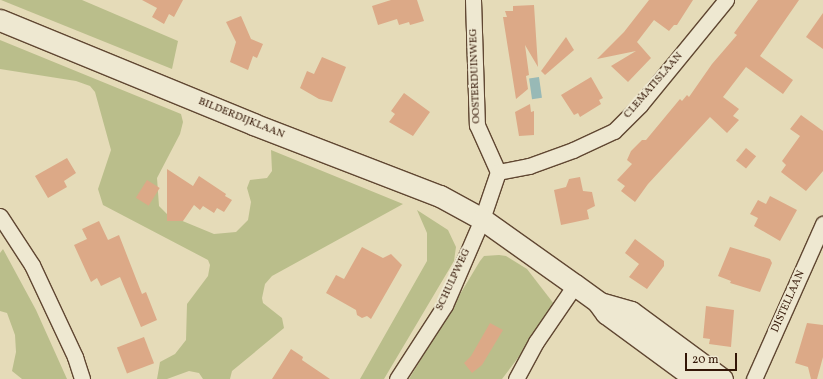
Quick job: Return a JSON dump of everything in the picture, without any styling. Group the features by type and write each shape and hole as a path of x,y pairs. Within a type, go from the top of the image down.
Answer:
{"street":[{"name":"OOSTERDUINWEG","path":"473,0 477,125 498,172"},
{"name":"CLEMATISLAAN","path":"498,172 529,166 574,150 614,131 640,105 726,0"},
{"name":"BILDERDIJKLAAN","path":"0,20 253,124 440,196 482,219"},
{"path":"498,172 482,219 598,302 606,313 696,379"},
{"path":"0,216 32,265 75,357 82,379"},
{"name":"SCHULPWEG","path":"397,379 445,305 482,219"},
{"name":"DISTELLAAN","path":"754,379 823,224"},
{"path":"516,379 536,342 575,285"},
{"path":"598,302 631,312 722,379"}],"green space":[{"path":"1,0 82,0 178,41 172,69"},
{"path":"0,40 181,114 183,122 180,134 157,178 159,206 168,215 214,234 236,232 248,220 251,202 247,188 250,180 267,178 272,171 271,150 403,204 272,276 265,284 262,298 263,303 282,318 284,328 232,371 230,379 203,379 199,373 189,371 167,379 157,379 160,362 175,354 186,340 187,304 208,276 210,265 208,260 103,205 98,189 111,150 95,92 90,86 76,81 0,69"},
{"path":"417,210 448,230 456,247 454,261 384,379 360,379 427,261 427,233"},
{"path":"3,249 36,310 67,379 22,379 12,371 16,352 15,335 7,313 0,311 0,253"},
{"path":"484,256 506,256 527,269 554,304 524,350 502,379 409,379 480,261"}],"water":[{"path":"539,77 542,98 532,99 529,78"}],"building":[{"path":"142,0 183,0 174,17 169,14 164,24 152,17 157,8"},
{"path":"391,0 417,0 424,21 410,25 409,22 399,25 397,19 378,25 372,6"},
{"path":"649,0 693,0 677,25 674,25 669,31 654,20 637,42 651,58 628,82 611,66 636,51 597,59 624,32"},
{"path":"758,0 799,0 760,56 793,80 783,94 746,67 723,97 739,109 733,116 739,120 727,133 710,117 648,184 635,202 621,191 625,186 617,180 632,164 627,160 631,151 642,140 646,140 680,99 682,101 687,95 689,97 712,64 737,35 734,33"},
{"path":"534,5 538,67 525,45 529,75 526,76 528,89 516,99 503,17 507,17 505,11 513,11 513,6"},
{"path":"823,13 823,49 806,37"},
{"path":"241,16 251,39 263,44 257,58 253,56 248,70 230,62 236,42 226,22"},
{"path":"566,37 574,50 545,75 541,71"},
{"path":"322,57 346,67 332,102 319,99 300,88 307,71 314,74"},
{"path":"591,77 603,98 599,100 601,104 580,117 578,113 574,115 561,95"},
{"path":"404,93 430,112 413,136 389,122 395,114 391,111"},
{"path":"530,104 531,112 534,111 534,135 519,136 515,112"},
{"path":"801,115 823,131 823,171 806,191 781,172 786,165 782,161 800,136 790,129"},
{"path":"746,148 756,156 746,169 736,160"},
{"path":"67,158 76,173 64,181 67,187 48,198 35,176"},
{"path":"167,169 193,186 199,176 226,194 225,196 232,200 224,212 217,208 214,213 203,206 200,210 194,205 183,221 167,221"},
{"path":"580,177 583,191 592,192 595,206 587,210 589,219 561,225 554,190 566,187 569,179"},
{"path":"147,180 160,188 149,206 136,198"},
{"path":"770,196 797,210 780,241 754,226 758,218 750,214 758,200 766,204"},
{"path":"99,221 108,240 119,235 142,294 146,292 157,320 141,327 120,277 101,286 97,278 91,282 74,245 87,239 82,229"},
{"path":"635,239 664,261 664,266 647,289 629,277 639,264 625,253"},
{"path":"362,247 383,258 391,254 402,265 371,319 367,316 362,318 357,315 356,310 326,293 336,275 344,279"},
{"path":"730,247 770,259 772,263 760,292 730,283 731,281 718,276"},
{"path":"706,306 734,310 731,347 709,344 710,339 703,338"},
{"path":"490,323 503,330 482,365 472,373 464,363 471,356"},
{"path":"807,323 823,325 823,357 817,379 811,379 808,367 795,363"},
{"path":"144,337 154,363 127,374 117,347"},
{"path":"291,349 303,357 302,360 330,379 272,379"}]}
